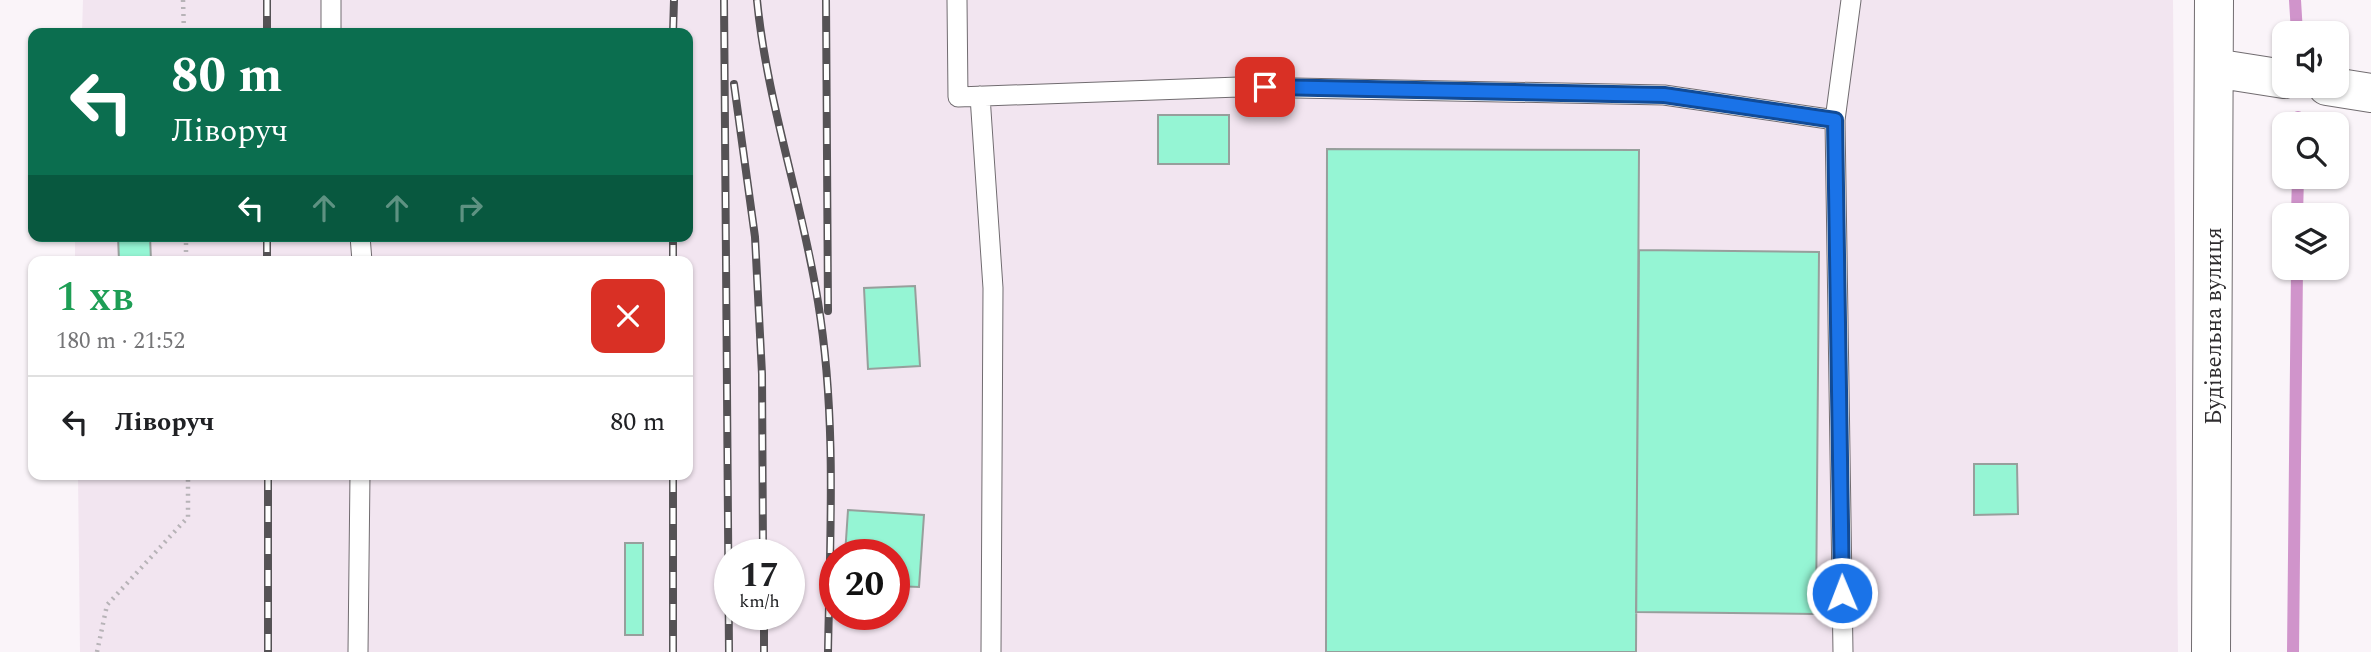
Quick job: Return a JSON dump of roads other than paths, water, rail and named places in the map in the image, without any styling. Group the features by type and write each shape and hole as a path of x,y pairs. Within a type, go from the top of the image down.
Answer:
{"street":[{"name":"Будівельна вулиця","path":"2211,652 2214,0"},
{"path":"2214,68 2272,77"},
{"path":"2349,90 2371,93"}],"lane":[{"path":"331,0 331,28"},
{"path":"957,0 958,97 1239,87 1664,95 1835,120"},
{"path":"1843,652 1835,120 1851,0"},
{"path":"980,96 993,288 992,652"},
{"path":"358,652 360,480"}],"waterway":[{"path":"2295,0 2296,21"},
{"path":"2297,203 2298,189"},
{"path":"2293,652 2297,280"}],"railway":[{"path":"267,0 267,28"},
{"path":"673,28 674,0"},
{"path":"724,0 729,652"},
{"path":"757,0 768,76 811,264 824,345 831,477 828,652"},
{"path":"826,0 828,311"},
{"path":"734,84 755,237 762,374 763,539"},
{"path":"267,242 267,256"},
{"path":"673,242 673,256"},
{"path":"268,480 268,652"},
{"path":"673,480 673,652"},
{"path":"764,630 764,652"}]}
